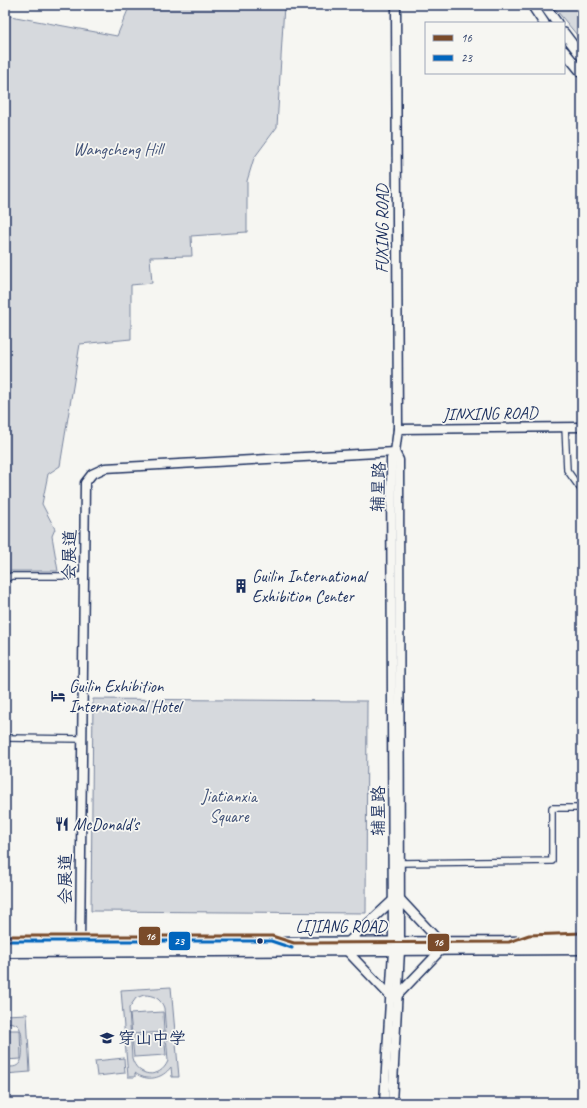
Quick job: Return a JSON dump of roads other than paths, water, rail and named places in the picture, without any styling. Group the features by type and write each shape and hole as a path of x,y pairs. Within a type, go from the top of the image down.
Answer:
{"highway":[{"name":"LIJIANG ROAD","path":"440,946 582,940"},
{"name":"LIJIANG ROAD","path":"5,944 440,946 582,949"},
{"path":"5,952 348,946"}],"main road":[{"name":"FUXING ROAD","path":"395,452 398,429 396,5"},
{"path":"532,5 543,22"},
{"path":"544,5 556,22"},
{"path":"565,34 582,57"},
{"path":"565,51 582,74"},
{"name":"JINXING ROAD","path":"398,429 582,427"},
{"name":"会展道","path":"80,944 85,483 92,474 105,468 395,452"},
{"name":"辅星路","path":"394,996 397,946 397,899 391,458 395,452 399,460 400,863 397,899"},
{"path":"384,1103 394,996 440,946 397,899 348,946 394,996 392,1103"}],"street":[{"path":"565,427 566,470 582,491"},
{"path":"5,580 11,576 84,576"},
{"path":"5,738 82,740"},
{"path":"400,863 552,861 552,808 582,808"}],"place":[{"name":"Guilin International Exhibition Center","path":"241,586"},
{"name":"Guilin Exhibition International Hotel","path":"58,696"},
{"name":"McDonald's","path":"62,824"},
{"name":"穿山中学","path":"107,1038"}],"park label":[{"name":"Wangcheng Hill","path":"118,149"},
{"name":"Jiatianxia Square","path":"229,806"}]}
